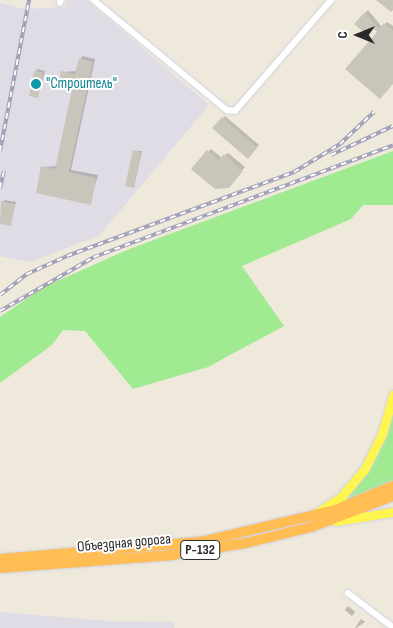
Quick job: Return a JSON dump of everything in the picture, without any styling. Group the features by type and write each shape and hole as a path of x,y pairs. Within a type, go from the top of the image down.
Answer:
{"highway":[{"name":"Объездная дорога","path":"0,559 192,543 310,522 393,486"},
{"name":"Объездная дорога","path":"0,568 171,555 310,522 393,496"}],"main road":[{"path":"310,522 337,501 364,470 382,434 393,395"},
{"path":"310,522 393,512"}],"street":[{"path":"94,0 227,110 235,111 330,0"},
{"path":"348,593 393,627"}],"shaded area":[{"path":"67,0 86,0 209,105 99,236 30,262 0,256 0,3 25,9 66,7"},
{"path":"0,612 109,621 174,622 174,628 0,628"}],"green space":[{"path":"393,151 393,205 363,205 351,219 242,266 284,326 208,367 133,389 85,331 63,330 52,345 0,383 0,317 44,287 127,250"},
{"path":"393,407 393,481 338,505 373,465"}],"building":[{"path":"376,0 393,0 393,10 391,12"},
{"path":"365,12 379,29 384,23 393,31 393,84 380,99 345,69 377,32 372,27 366,34 354,24"},
{"path":"79,58 93,62 69,172 96,178 91,205 36,193 41,166 55,169 72,89 58,86 61,71 75,74"},
{"name":"\"Строитель\"","path":"34,71 43,72 38,98 29,96"},
{"path":"222,117 257,148 248,159 212,128"},
{"path":"133,150 141,152 134,188 125,186"},
{"path":"207,150 219,160 224,154 243,171 229,188 215,189 191,169"},
{"path":"1,201 15,204 11,226 0,224"}],"railway":[{"path":"0,151 29,0"},
{"path":"0,295 27,274 67,256 294,172 340,144 374,112"},
{"path":"331,155 393,126"},
{"path":"0,311 94,257 393,145"},
{"path":"0,188 4,171"}],"place":[{"name":"\"Строитель\"","path":"36,84"}]}
